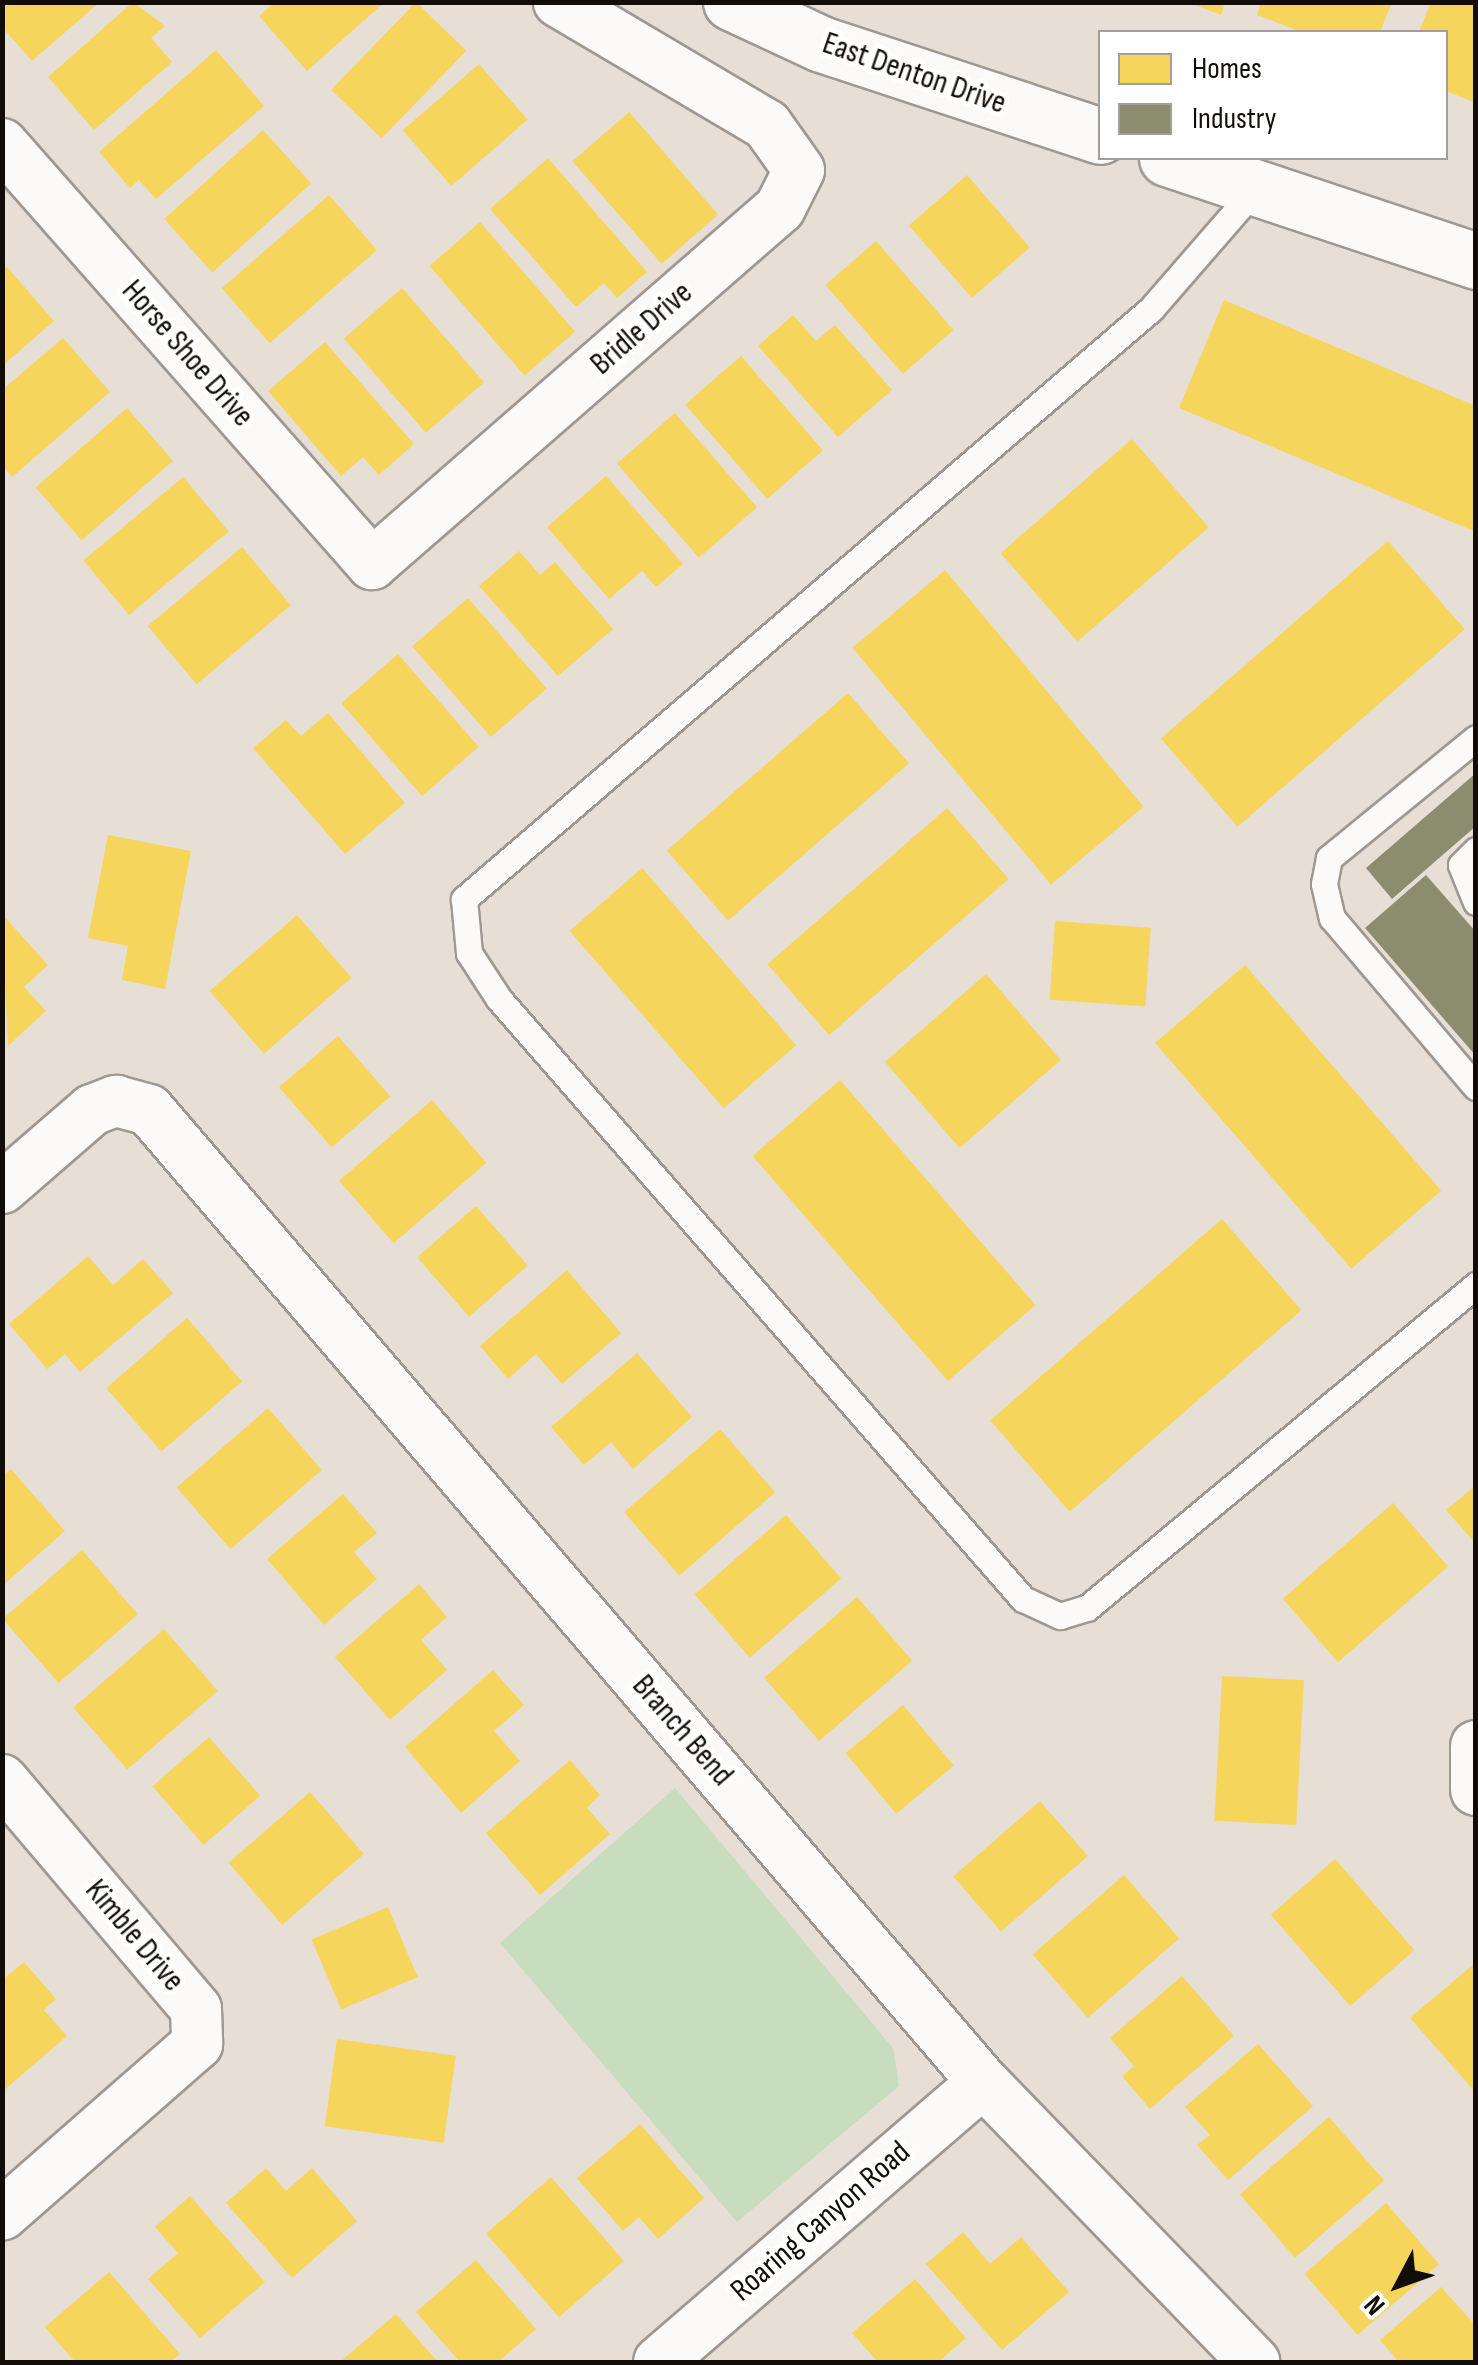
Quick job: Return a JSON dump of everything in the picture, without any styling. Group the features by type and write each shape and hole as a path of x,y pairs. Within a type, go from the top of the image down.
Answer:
{"street":[{"name":"Bridle Drive","path":"372,564 780,208 799,170 767,126 699,90 559,2"},
{"name":"East Denton Drive","path":"731,2 821,44 1098,135"},
{"name":"Horse Shoe Drive","path":"2,144 372,564"},
{"path":"1173,160 1476,261"},
{"name":"Branch Bend","path":"2,1188 92,1110 116,1100 149,1110 983,2082 1254,2362"},
{"name":"Kimble Drive","path":"2,1780 196,2008 198,2044 5,2213"},
{"name":"Roaring Canyon Road","path":"658,2362 983,2082"}],"lane":[{"path":"1257,187 1151,309 464,899 469,953 499,999 1023,1599 1060,1616 1088,1608 1476,1286"},
{"path":"1476,738 1328,858 1324,884 1332,918 1476,1087"},
{"path":"1476,850 1461,865 1476,902"}],"green space":[{"path":"675,1788 893,2048 899,2086 737,2222 500,1943"}],"building: Homes":[{"path":"2,2 100,2 32,61 2,27"},
{"path":"133,2 165,26 151,38 172,62 94,130 48,77"},
{"path":"275,2 385,2 307,71 259,16"},
{"path":"416,2 466,51 382,138 331,90"},
{"path":"1187,2 1225,2 1221,15"},
{"path":"1261,2 1392,2 1381,30 1297,30 1257,15"},
{"path":"1431,2 1476,2 1476,103 1448,92 1448,30 1420,30"},
{"path":"216,50 264,106 156,199 139,180 130,188 99,152"},
{"path":"479,64 528,120 451,186 403,130"},
{"path":"629,112 718,215 662,264 572,161"},
{"path":"263,130 311,184 212,273 164,219"},
{"path":"548,158 647,272 617,298 604,283 576,307 490,209"},
{"path":"967,175 1030,247 972,298 909,226"},
{"path":"329,195 377,250 270,343 222,288"},
{"path":"480,222 575,331 525,375 429,266"},
{"path":"876,241 953,330 903,374 825,285"},
{"path":"7,267 54,321 2,366 2,271"},
{"path":"402,288 484,382 426,433 344,339"},
{"path":"1224,300 1476,406 1476,532 1179,408"},
{"path":"793,315 816,341 835,325 892,390 838,437 758,346"},
{"path":"63,338 110,392 12,477 2,465 2,390"},
{"path":"325,342 414,444 379,475 363,457 341,476 268,391"},
{"path":"741,356 823,450 767,499 685,405"},
{"path":"127,408 173,461 82,540 36,487"},
{"path":"675,413 757,507 699,558 617,464"},
{"path":"1132,439 1209,527 1077,641 1001,553"},
{"path":"606,476 683,564 656,587 642,571 609,599 547,527"},
{"path":"183,477 229,531 129,615 83,561"},
{"path":"1388,541 1465,629 1238,827 1161,738"},
{"path":"242,547 291,605 197,684 148,626"},
{"path":"519,551 540,575 555,562 613,629 558,676 479,586"},
{"path":"945,570 1144,807 1051,884 852,648"},
{"path":"468,598 547,689 491,737 412,647"},
{"path":"398,654 479,747 422,796 341,703"},
{"path":"848,693 909,763 728,921 667,850"},
{"path":"328,713 405,803 345,854 253,748 286,720 301,736"},
{"path":"947,808 1009,879 829,1035 767,964"},
{"path":"108,835 191,851 165,989 122,980 128,946 88,938"},
{"path":"642,868 796,1045 724,1108 570,931"},
{"path":"2,914 48,965 24,987 46,1011 8,1046"},
{"path":"297,915 351,978 264,1054 209,991"},
{"path":"1055,921 1151,928 1145,1007 1049,1000"},
{"path":"1245,965 1441,1191 1351,1269 1155,1043"},
{"path":"986,974 1061,1060 960,1148 885,1062"},
{"path":"338,1036 390,1096 332,1148 279,1087"},
{"path":"840,1080 1036,1305 948,1381 752,1156"},
{"path":"432,1100 486,1163 394,1243 339,1181"},
{"path":"476,1206 528,1266 469,1317 417,1257"},
{"path":"1222,1219 1301,1310 1070,1512 990,1420"},
{"path":"88,1256 113,1285 143,1259 173,1293 80,1372 65,1354 47,1369 9,1324"},
{"path":"567,1270 621,1333 562,1384 536,1354 508,1379 480,1346"},
{"path":"187,1318 242,1381 161,1452 106,1388"},
{"path":"637,1353 692,1417 633,1469 611,1442 584,1465 551,1427"},
{"path":"268,1408 322,1470 230,1549 177,1487"},
{"path":"720,1429 775,1492 679,1576 624,1512"},
{"path":"11,1469 65,1531 2,1586 2,1476"},
{"path":"1476,1485 1476,1544 1446,1510"},
{"path":"343,1494 377,1533 354,1552 377,1579 324,1625 267,1559"},
{"path":"1393,1503 1448,1566 1338,1662 1283,1599"},
{"path":"786,1515 841,1578 750,1658 695,1594"},
{"path":"82,1550 138,1614 59,1683 3,1619"},
{"path":"419,1584 447,1617 421,1640 447,1670 390,1720 335,1657"},
{"path":"857,1597 912,1660 819,1741 764,1678"},
{"path":"164,1629 218,1691 127,1770 73,1708"},
{"path":"493,1670 524,1705 494,1731 520,1761 461,1813 405,1747"},
{"path":"1222,1676 1304,1680 1296,1825 1214,1821"},
{"path":"903,1705 954,1766 896,1814 846,1753"},
{"path":"209,1737 260,1796 204,1845 152,1786"},
{"path":"570,1760 600,1795 587,1808 610,1834 540,1895 486,1833"},
{"path":"310,1792 364,1854 282,1925 228,1863"},
{"path":"1040,1801 1088,1856 1001,1932 953,1876"},
{"path":"1335,1859 1414,1950 1350,2006 1271,1915"},
{"path":"1124,1875 1179,1938 1088,2018 1033,1954"},
{"path":"388,1907 418,1977 341,2009 312,1939"},
{"path":"24,1962 56,1999 44,2010 67,2036 2,2092 2,1980"},
{"path":"1476,1962 1476,2093 1410,2018"},
{"path":"1182,1976 1234,2036 1150,2109 1122,2076 1134,2066 1110,2038"},
{"path":"337,2039 456,2056 444,2143 325,2126"},
{"path":"1258,2044 1313,2106 1228,2180 1197,2145 1210,2135 1185,2107"},
{"path":"1329,2117 1384,2180 1295,2258 1240,2194"},
{"path":"640,2124 704,2198 658,2239 639,2217 623,2231 577,2178"},
{"path":"266,2168 286,2191 312,2168 357,2221 292,2278 226,2203"},
{"path":"551,2177 624,2261 559,2317 486,2233"},
{"path":"190,2196 265,2282 200,2338 148,2279 178,2253 155,2227"},
{"path":"1386,2203 1439,2264 1358,2335 1304,2274"},
{"path":"963,2232 990,2264 1021,2237 1069,2292 1002,2350 926,2264"},
{"path":"476,2260 536,2329 498,2362 460,2362 416,2312"},
{"path":"109,2272 180,2354 170,2362 75,2362 45,2327"},
{"path":"915,2279 966,2338 938,2362 878,2362 852,2333"},
{"path":"1441,2287 1476,2326 1476,2362 1399,2362 1380,2340"},
{"path":"396,2314 438,2362 340,2362"}],"building: Industry":[{"path":"1476,773 1476,826 1392,899 1366,868"},
{"path":"1426,875 1476,932 1476,1056 1365,928"}]}
